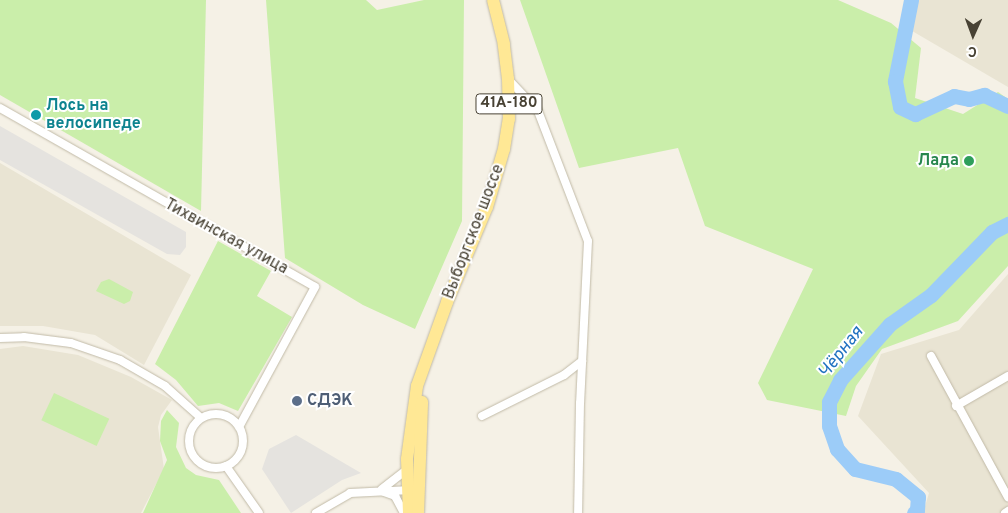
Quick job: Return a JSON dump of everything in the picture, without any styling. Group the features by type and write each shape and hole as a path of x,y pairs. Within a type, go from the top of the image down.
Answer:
{"main road":[{"name":"Выборгское шоссе","path":"418,513 406,470 417,386 431,343 498,176 509,119 508,79 504,44 492,0"},
{"name":"Выборгское шоссе","path":"408,513 431,343"}],"street":[{"path":"508,79 538,111 588,241 582,361 578,513"},
{"name":"Тихвинская улица","path":"0,108 314,287 239,426"},
{"path":"0,338 24,337 71,342 120,360 165,386 201,418"},
{"path":"931,356 956,406 1008,497"},
{"path":"482,416 564,375 582,361"},
{"path":"956,406 1008,376"},
{"path":"222,414 239,426 242,434 241,451 226,466 203,466 192,453 188,437 192,426 201,418 222,414"},
{"path":"226,466 259,513"},
{"path":"380,490 406,470"},
{"path":"380,490 395,496 404,513"},
{"path":"316,513 350,493 380,490 412,490"}],"shaded area":[{"path":"916,0 1008,0 1008,87 907,28"},
{"path":"0,126 186,232 186,247 180,255 167,254 0,160"},
{"path":"0,163 191,275 144,365 95,335 43,326 0,326"},
{"path":"1008,274 1008,513 923,513 929,493 858,416 881,354 959,330"},
{"path":"23,346 78,355 131,377 172,400 161,415 158,427 164,469 141,513 0,513 0,349"},
{"path":"296,435 361,473 342,480 291,513 262,469 269,449"}],"green space":[{"path":"0,0 206,0 201,211 0,95"},
{"path":"266,0 366,0 377,10 424,0 464,0 462,221 415,329 363,305 285,258"},
{"path":"520,0 838,0 891,23 921,48 915,98 963,114 998,92 1008,99 1008,266 958,321 882,349 856,386 846,416 767,400 758,383 813,269 705,226 678,148 579,168"},
{"path":"218,241 271,271 257,296 292,317 238,411 219,403 198,406 176,380 155,364"},
{"path":"109,279 133,292 130,301 124,304 96,291 101,282"},
{"path":"54,393 109,419 97,446 41,420"},
{"path":"167,410 179,423 176,447 186,468 196,475 219,480 241,513 143,513 167,460 160,441 161,421"}],"waterway":[{"name":"Чёрная","path":"911,0 895,81 900,107 915,114 954,96 969,99 984,95 1008,106"},
{"name":"Чёрная","path":"914,513 917,510 918,497 896,479 855,469 837,449 829,426 829,402 840,380 890,324 931,295 992,232 1008,224"}],"place":[{"name":"Лось на велосипеде","path":"36,115"},
{"name":"Лада","path":"969,161"},
{"name":"СДЭК","path":"297,401"}]}
